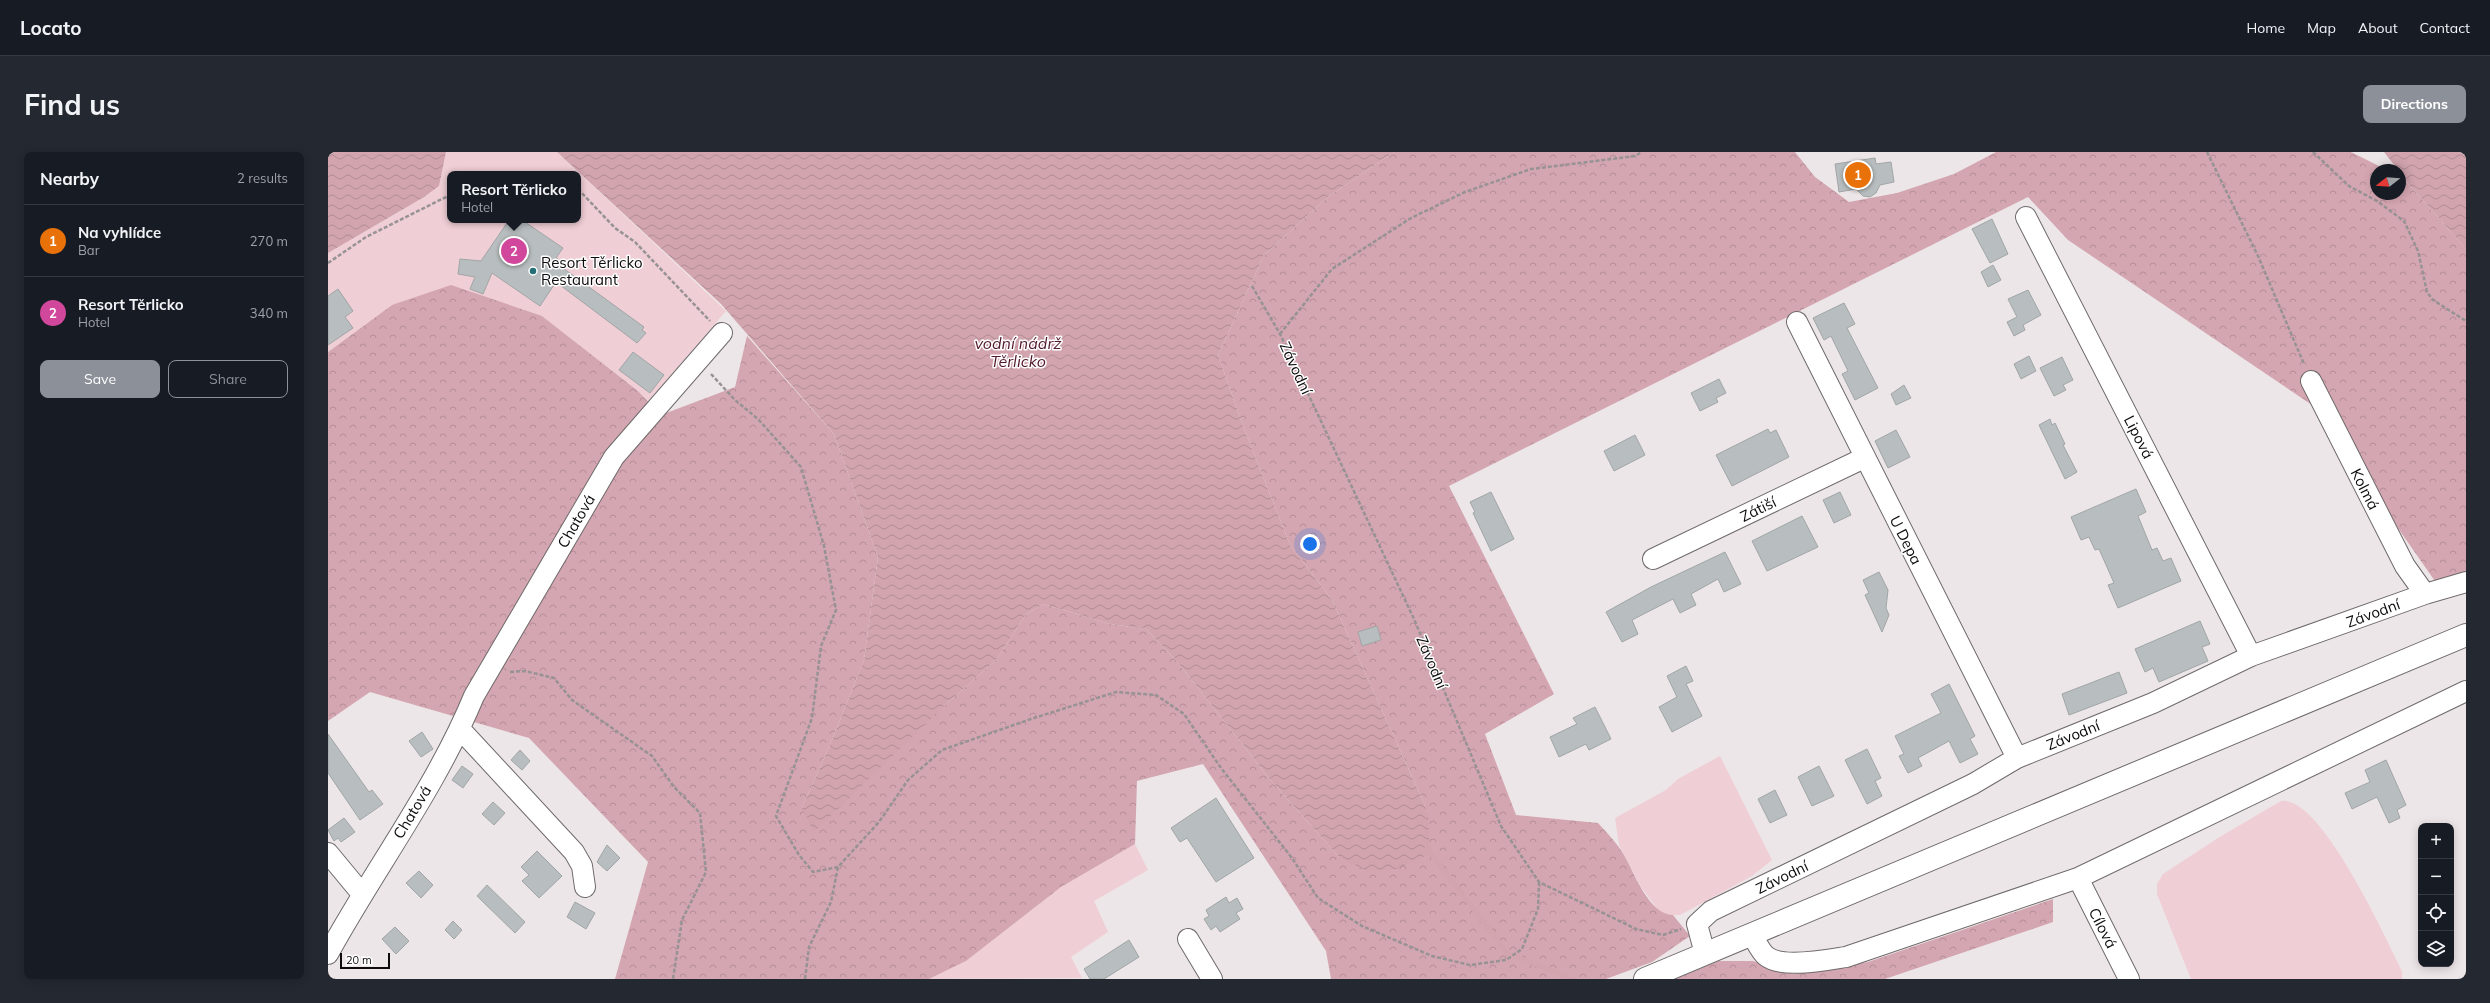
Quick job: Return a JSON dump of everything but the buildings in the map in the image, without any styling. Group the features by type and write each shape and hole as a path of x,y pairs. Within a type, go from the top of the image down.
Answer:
{"main road":[{"path":"1646,979 2466,635"}],"street":[{"name":"Lipová","path":"2026,217 2251,656"},
{"name":"U Depa","path":"1797,322 1864,458 2017,758"},
{"name":"Chatová","path":"328,954 362,894 422,798 460,729 474,696 614,457 722,333"},
{"name":"Kolmá","path":"2312,380 2405,566 2425,594"},
{"name":"Zátiší","path":"1653,559 1864,458"},
{"name":"Závodní","path":"1697,924 1710,911 1973,784 2017,758 2153,703 2251,656 2425,594 2466,582"},
{"path":"1752,935 1766,956 1773,959 1810,964 1846,957 2078,878 2466,691"},
{"path":"460,729 574,852 582,866 585,887"},
{"path":"328,853 362,894"},
{"name":"Cílová","path":"2078,878 2128,979"},
{"path":"1697,924 1705,954"},
{"path":"1188,939 1212,979"}],"path":[{"path":"1280,334 1332,269 1411,218 1465,192 1531,169 1634,156 1642,152"},
{"path":"2207,152 2258,256 2312,380"},
{"path":"2313,152 2349,186 2377,201 2404,221 2418,251 2427,292 2433,300 2466,321"},
{"path":"581,192 615,228 635,242 722,333"},
{"path":"328,263 366,237 447,196"},
{"name":"Závodní","path":"1252,286 1280,334 1414,619 1501,826 1539,882 1636,929 1663,935 1697,924"},
{"path":"698,360 735,400 758,419 801,467 824,546 836,610 820,646 812,718 776,816 799,855 813,872 838,867"},
{"path":"487,673 525,670 554,678 572,700 652,756 674,787 700,813 706,872 682,920 673,979"},
{"path":"805,979 810,947 831,902 838,867 879,822 908,780 942,750 1031,719 1116,692 1156,695 1184,714 1220,768 1292,858 1318,898 1362,926 1432,956 1470,965 1506,960 1522,949 1538,909 1539,882"}],"shaded area":[{"path":"446,152 557,152 577,171 447,171 447,223 581,223 581,175 726,311 648,401 638,391 542,316 392,305 328,352 328,253 424,197 439,186"},
{"path":"1720,756 1772,860 1752,876 1680,915 1667,915 1658,910 1641,887 1619,845 1615,818 1666,790 1678,779"},
{"path":"2281,801 2297,805 2315,821 2333,844 2382,930 2402,971 2402,979 2191,979 2157,894 2157,884 2163,874 2218,838"},
{"path":"1135,844 1148,870 1094,901 1108,932 1071,957 1082,978 929,979 966,961 1061,887"}],"green space":[{"path":"1394,152 1795,152 1815,177 1849,202 1897,193 1954,174 1996,152 2351,152 2375,164 2370,164 2370,200 2406,200 2406,181 2466,249 2466,576 2437,584 2312,405 2068,240 2028,197 1449,486 1554,694 1485,734 1516,815 1598,823 1612,838 1621,851 1643,891 1650,900 1664,913 1673,915 1690,936 1652,962 1606,979 1331,979 1326,951 1203,764 1137,781 1135,844 1061,887 966,961 929,979 615,979 648,862 529,738 370,692 328,721 328,352 392,305 451,285 542,316 638,391 661,415 735,387 747,336 834,434 878,557 864,660 832,740 802,808 945,705 996,660 1026,614 1044,604 1110,624 1146,629 1175,659 1269,778 1339,857 1428,812 1332,600 1290,545 1243,426 1218,355 1264,255 1328,197"},
{"path":"2053,899 2053,922 1885,979 1675,979 1719,961 1753,961 1793,974 1868,962"}],"water":[{"path":"328,152 446,152 439,186 424,197 328,253"},
{"name":"vodní nádrž Těrlicko","path":"557,152 1394,152 1328,197 1264,255 1218,355 1243,426 1290,545 1332,600 1428,812 1430,854 1396,869 1367,871 1339,857 1269,778 1175,659 1146,629 1110,624 1044,604 1026,614 996,660 945,705 814,832 802,808 832,740 864,660 878,557 834,434 721,304 581,174 581,171 578,171"},
{"path":"2384,152 2466,152 2466,249 2406,181 2406,164 2393,164"}],"waterway":[{"path":"1427,848 1507,953 1573,979"}],"place":[{"name":"Na vyhlídce","path":"1858,175"},
{"name":"Resort Těrlicko","path":"514,251"},
{"name":"Resort Těrlicko Restaurant","path":"533,271"}]}
